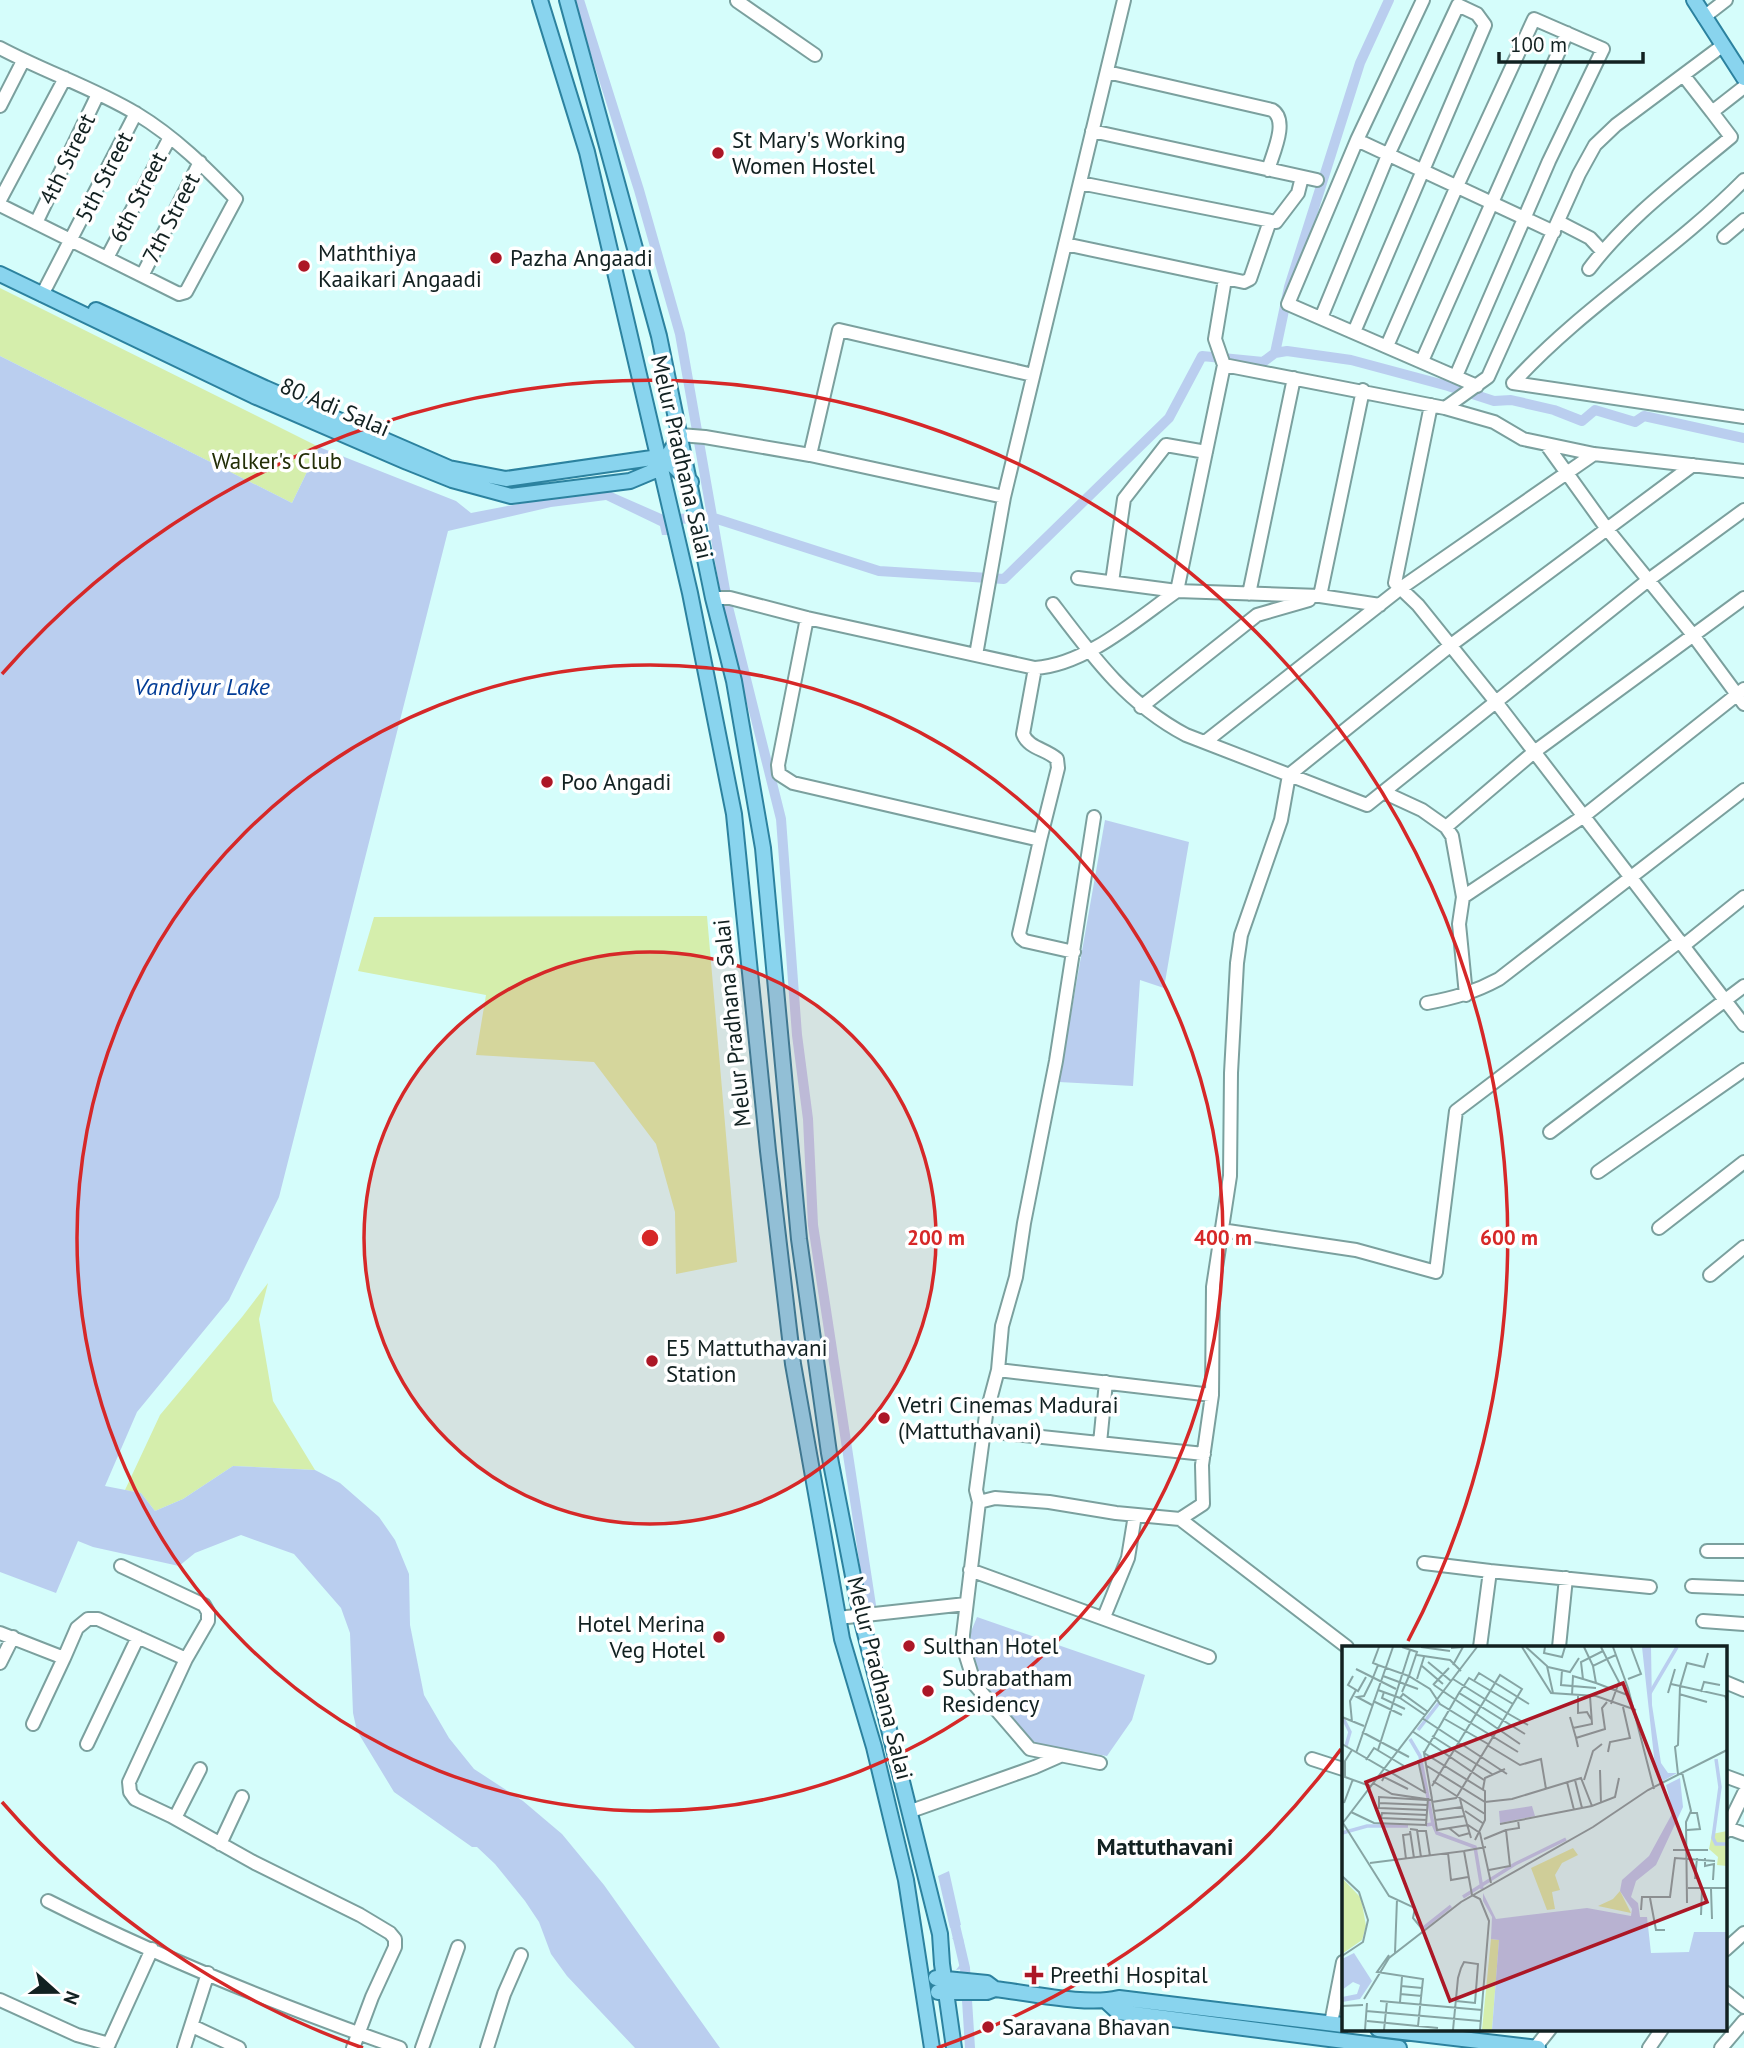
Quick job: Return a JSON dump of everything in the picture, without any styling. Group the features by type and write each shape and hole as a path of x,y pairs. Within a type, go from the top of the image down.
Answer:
{"main road":[{"name":"Melur Pradhana Salai","path":"540,0 587,152 662,462 733,814 766,1138 791,1348 838,1618 874,1747 903,1866 932,2048"},
{"name":"Melur Pradhana Salai","path":"567,0 684,435 713,598 734,681 762,848 799,1239 829,1453 861,1617 940,1934 954,2048"},
{"path":"1694,0 1744,78"},
{"name":"80 Adi Salai","path":"0,263 44,291 254,396 452,480 512,496 630,481 662,462"},
{"name":"80 Adi Salai","path":"0,274 449,468 506,479 627,463 662,462"},
{"path":"627,463 643,451 652,428"},
{"path":"684,435 662,462 691,482"},
{"path":"630,481 652,483 667,496"},
{"path":"922,1976 945,1985 968,1987 987,1983 995,1989 1106,2001 1119,1998 1337,2024"},
{"path":"924,1992 945,1985"},
{"path":"1106,2001 1118,2012 1398,2048"},
{"path":"1386,2030 1536,2048"}],"street":[{"path":"737,0 815,55"},
{"path":"976,655 1004,497 1124,0"},
{"path":"1423,0 1357,141 1288,304 1456,376 1470,391"},
{"path":"1704,17 1726,0"},
{"path":"1321,318 1388,155 1458,5 1477,14 1485,25 1354,332"},
{"path":"1387,346 1534,19 1567,33 1603,49 1549,162 1456,376"},
{"path":"1422,361 1567,33"},
{"path":"1445,408 1488,377 1579,174 1595,145 1616,125 1722,46"},
{"path":"0,48 23,61 65,78 136,113 200,162 236,199 186,292 179,294 0,203 65,78"},
{"path":"0,106 23,61"},
{"path":"1107,72 1272,110 1278,114 1281,121 1268,170"},
{"path":"1589,269 1602,251 1652,202 1731,137 1684,76"},
{"path":"1712,112 1744,87"},
{"name":"4th Street","path":"36,223 98,94"},
{"name":"5th Street","path":"44,291 136,113"},
{"path":"1093,131 1317,180"},
{"name":"6th Street","path":"107,258 170,137"},
{"path":"1357,141 1526,218 1590,238 1602,251"},
{"name":"7th Street","path":"143,274 200,162"},
{"path":"1080,183 1276,222 1298,193 1302,177"},
{"path":"1744,180 1726,198 1565,331 1513,383 1568,393 1744,416"},
{"path":"1724,237 1744,220"},
{"path":"1065,244 1238,282 1250,279 1270,221"},
{"path":"713,598 730,598 807,618 1035,668 1048,667 1090,652 1177,591 1223,362 1215,339 1225,279"},
{"path":"810,456 839,330 1033,375"},
{"path":"1223,362 1445,408 1493,422 1523,439 1546,444 1594,454 1744,471"},
{"path":"1249,594 1294,378"},
{"path":"1320,596 1363,390"},
{"path":"1431,405 1395,583 1418,605 1496,702 1744,1026"},
{"path":"684,435 810,456 1004,497"},
{"path":"1463,897 1584,816 1742,696 1647,581 1546,444"},
{"path":"1112,582 1124,499 1166,445 1206,452"},
{"path":"1205,742 1401,588 1594,454"},
{"path":"1180,1519 1203,1504 1203,1454 1212,1395 1213,1286 1230,1176 1231,1073 1241,935 1281,820 1289,775 1451,645 1693,465"},
{"path":"1053,604 1125,693 1161,722 1205,742 1367,805 1647,581 1744,510"},
{"path":"1078,578 1177,591 1320,596 1380,605"},
{"path":"1141,707 1257,615 1320,596"},
{"path":"1446,827 1534,751 1744,598"},
{"path":"807,618 778,765 779,774 784,779 1040,840"},
{"path":"1035,668 1023,734 1030,744 1057,759 1058,768 1019,933 1026,942 1074,952"},
{"path":"1427,1003 1466,995 1499,979 1744,790"},
{"path":"1383,792 1422,810 1446,827 1455,846 1463,897 1460,924 1466,995"},
{"path":"1094,817 1074,952 1016,1277 1002,1326 998,1370 986,1415 976,1490 979,1502 962,1643 975,1685 1030,1749 1100,1763"},
{"path":"1221,1230 1356,1250 1436,1272 1457,1111 1744,897"},
{"path":"1550,1132 1744,986"},
{"path":"1598,1172 1744,1070"},
{"path":"1659,1228 1744,1162"},
{"path":"1710,1275 1744,1247"},
{"path":"998,1370 1212,1395"},
{"path":"1100,1443 1106,1382"},
{"path":"985,1431 1203,1454"},
{"path":"979,1502 995,1498 1049,1502 1180,1519 1346,1646"},
{"path":"1104,1617 1128,1558 1135,1515"},
{"path":"1707,1551 1744,1551"},
{"path":"1424,1563 1650,1587"},
{"path":"121,1566 204,1605 208,1612 208,1620 129,1782 130,1791 135,1799 390,1933 395,1939 395,1947 353,2048"},
{"path":"970,1570 1209,1657"},
{"path":"1480,1646 1490,1571"},
{"path":"1559,1646 1566,1578"},
{"path":"1692,1586 1744,1588"},
{"path":"838,1618 966,1604"},
{"path":"33,1724 78,1628 88,1619 98,1619 187,1660"},
{"path":"1703,1621 1744,1624"},
{"path":"0,1663 6,1635 64,1658"},
{"path":"87,1745 138,1637"},
{"path":"1726,1682 1744,1690"},
{"path":"911,1811 1035,1767 1060,1755"},
{"path":"1312,1759 1342,1769"},
{"path":"174,1818 200,1769"},
{"path":"1726,1776 1744,1783"},
{"path":"1744,1793 1727,1830 1744,1834"},
{"path":"220,1844 242,1797"},
{"path":"48,1901 118,1937 400,2048"},
{"path":"1726,1949 1744,1933"},
{"path":"422,2048 458,1947"},
{"path":"0,2000 108,2046 152,1949"},
{"path":"487,2048 504,1994 521,1955"},
{"path":"1337,2024 1342,1972"},
{"path":"184,2048 208,1973"},
{"path":"1726,1993 1744,2007"},
{"path":"1721,2048 1744,2021"},
{"path":"192,2026 239,2048"},
{"path":"1536,2048 1549,2030"},
{"path":"1649,2048 1661,2030"}],"green space":[{"name":"Walker's Club","path":"0,288 319,447 292,503 0,356"},
{"path":"707,916 737,1262 676,1274 675,1212 656,1144 594,1062 476,1055 486,995 358,971 374,917"},
{"path":"268,1283 259,1319 273,1401 315,1470 233,1466 183,1499 155,1511 141,1493 125,1490 160,1415"}],"water":[{"name":"Vandiyur Lake","path":"0,356 292,503 319,447 456,501 471,513 549,498 609,491 666,516 670,535 662,535 660,526 606,500 551,507 448,531 279,1197 229,1300 137,1412 105,1486 141,1493 155,1511 183,1499 233,1466 315,1470 340,1483 379,1517 395,1540 409,1574 410,1625 424,1695 449,1738 474,1769 523,1801 562,1834 604,1885 720,2048 635,2048 567,1976 551,1954 539,1922 495,1864 477,1847 472,1847 394,1792 357,1731 353,1713 350,1633 341,1608 294,1554 241,1535 195,1553 179,1566 93,1547 78,1541 56,1593 0,1572"},
{"path":"1105,820 1189,842 1164,988 1140,980 1133,1086 1059,1082"},
{"path":"977,1617 1145,1675 1132,1720 1107,1756 1032,1744 979,1680 968,1639"},
{"path":"949,1871 961,1925 950,1928 938,1876"},
{"path":"952,1938 963,1938 968,1968 956,1970 962,1962 959,1945"}],"waterway":[{"path":"579,0 639,190 680,334 728,607 781,819 797,1035 808,1119 813,1225 872,1612"},
{"path":"669,519 714,518 879,571 1004,579 1169,418 1202,356 1263,362 1275,353 1289,287 1360,63 1389,0"},
{"path":"1275,353 1287,351 1351,360 1494,401 1511,400 1554,410 1582,421 1595,410 1635,422 1644,416 1744,438"},
{"path":"953,1917 965,1968 970,2048"}],"place":[{"name":"St Mary's Working Women Hostel","path":"718,153"},
{"name":"Pazha Angaadi","path":"496,258"},
{"name":"Maththiya Kaaikari Angaadi","path":"304,266"},
{"name":"Poo Angadi","path":"547,782"},
{"name":"E5 Mattuthavani Station","path":"652,1361"},
{"name":"Vetri Cinemas Madurai (Mattuthavani)","path":"884,1418"},
{"name":"Hotel Merina Veg Hotel","path":"719,1637"},
{"name":"Sulthan Hotel","path":"909,1646"},
{"name":"Subrabatham Residency","path":"928,1691"},
{"name":"Preethi Hospital","path":"1034,1975"},
{"name":"Saravana Bhavan","path":"988,2027"}],"district":[{"name":"Mattuthavani","path":"1165,1847"}]}
